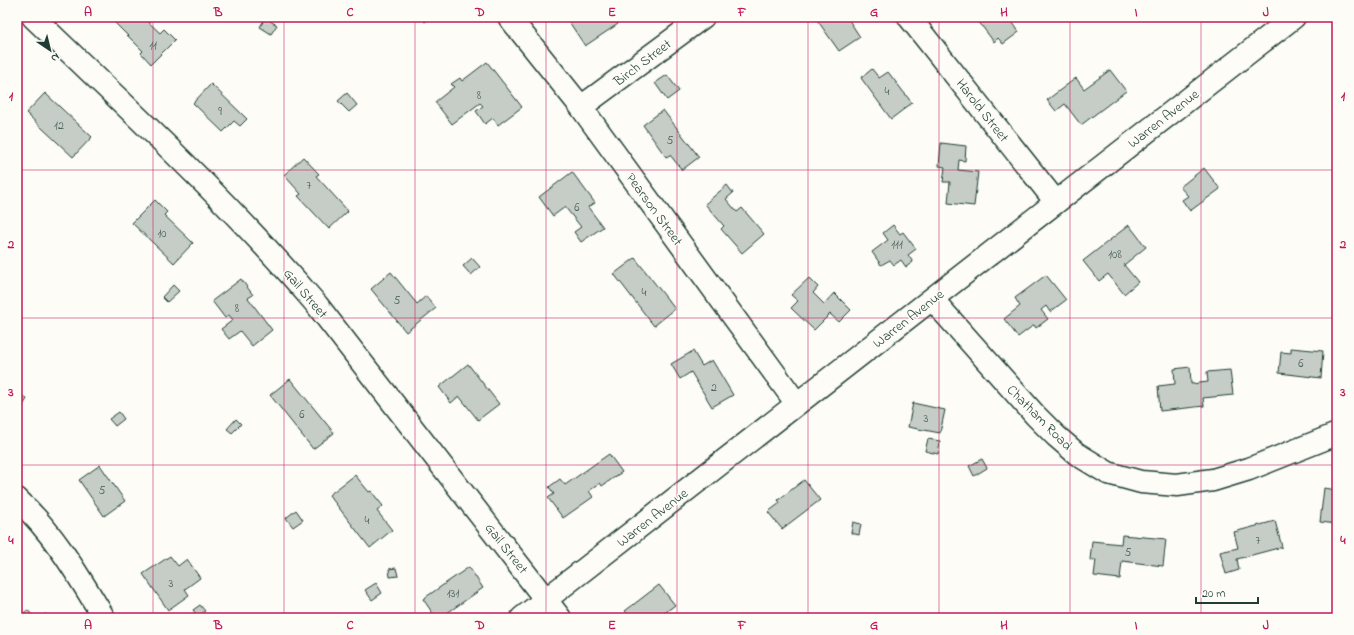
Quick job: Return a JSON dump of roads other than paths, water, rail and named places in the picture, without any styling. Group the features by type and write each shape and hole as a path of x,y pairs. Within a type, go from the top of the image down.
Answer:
{"street":[{"name":"Gail Street","path":"33,17 141,121 291,274 317,304 560,618"},
{"name":"Pearson Street","path":"509,17 581,107 797,404"},
{"name":"Birch Street","path":"581,107 703,17"},
{"name":"Harold Street","path":"909,17 1056,202"},
{"name":"Warren Avenue","path":"522,618 1294,17"},
{"name":"Chatham Road","path":"932,299 1036,416 1056,436 1077,454 1108,473 1141,482 1177,485 1213,480 1249,469 1337,434"},
{"path":"17,499 51,535 70,562 104,618"}]}
